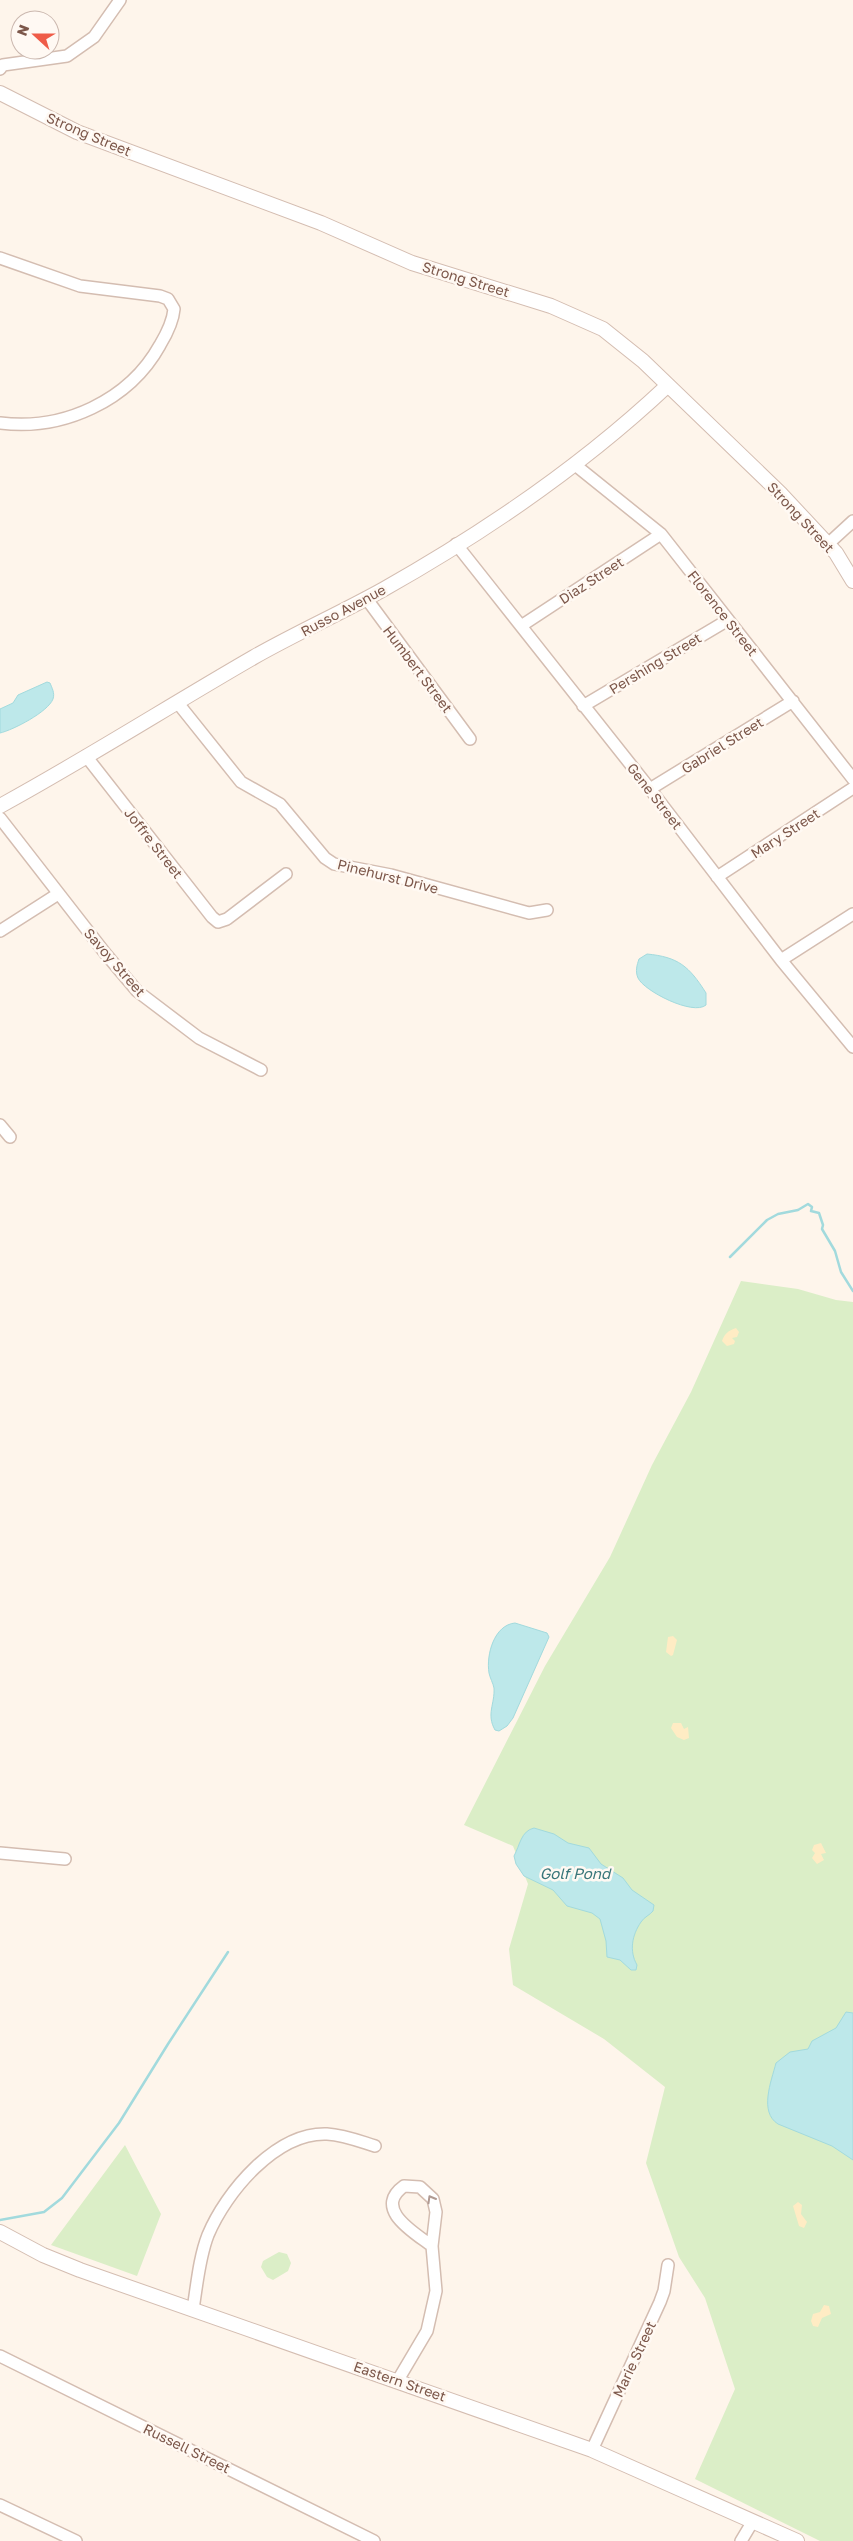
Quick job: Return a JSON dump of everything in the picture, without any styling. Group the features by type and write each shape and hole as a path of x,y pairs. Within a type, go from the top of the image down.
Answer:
{"street":[{"path":"0,69 3,65 67,56 94,37 118,1"},
{"name":"Strong Street","path":"0,93 77,132 321,223 412,263 519,295 587,320 617,338 774,487 828,544 853,581"},
{"path":"0,258 48,277 80,286 160,296 168,299 174,309 164,339 146,368 102,403 58,421 19,424 0,423"},
{"name":"Russo Avenue","path":"0,806 264,652 366,598 456,544 574,464 667,386"},
{"name":"Florence Street","path":"574,464 661,534 853,779"},
{"path":"828,544 853,520"},
{"name":"Diaz Street","path":"521,626 661,534"},
{"name":"Gene Street","path":"456,544 650,789 781,960 852,1043"},
{"name":"Humbert Street","path":"366,598 470,739"},
{"name":"Pershing Street","path":"583,706 728,620"},
{"name":"Gabriel Street","path":"650,789 793,701"},
{"name":"Pinehurst Drive","path":"177,702 241,782 280,804 325,858 334,864 391,875 529,912 547,910"},
{"name":"Joffre Street","path":"86,756 212,917 218,922 227,919 286,874"},
{"name":"Mary Street","path":"717,877 853,788"},
{"name":"Savoy Street","path":"0,818 58,894 137,991 200,1038 261,1070"},
{"path":"0,932 58,894"},
{"path":"781,960 853,914"},
{"path":"0,1125 10,1136"},
{"path":"0,1853 65,1859"},
{"path":"192,2309 204,2249 218,2212 237,2186 266,2158 297,2140 326,2134 347,2137 375,2146"},
{"path":"398,2380 419,2347 432,2318 436,2282 432,2246 436,2212 433,2199 420,2187 404,2186 395,2195 393,2208 397,2219 432,2246"},
{"name":"Eastern Street","path":"2,2233 43,2255 74,2267 592,2450 797,2541"},
{"name":"Marie Street","path":"592,2450 660,2302 664,2291 668,2266"},
{"name":"Russell Street","path":"0,2356 367,2539"},
{"path":"0,2505 76,2541"},
{"path":"741,2541 753,2521"}],"green space":[{"path":"741,1281 798,1289 836,1300 853,1302 853,2541 820,2541 695,2479 735,2389 705,2298 679,2257 646,2163 665,2087 604,2039 513,1985 509,1949 528,1884 513,1846 464,1825 545,1666 610,1557 652,1465 691,1392"},
{"path":"125,2145 161,2214 137,2276 51,2245"},
{"path":"279,2252 287,2254 291,2263 288,2271 273,2280 267,2277 261,2267 263,2261"}],"sand":[{"path":"736,1328 739,1332 737,1337 732,1338 735,1341 734,1344 727,1346 722,1341 723,1338 727,1333"},
{"path":"673,1636 677,1640 673,1655 671,1656 666,1652 668,1637"},
{"path":"673,1723 681,1723 684,1729 688,1727 689,1738 684,1740 677,1737 671,1728"},
{"path":"821,1843 826,1853 821,1854 824,1860 817,1864 812,1858 815,1853 812,1850 814,1845"},
{"path":"798,2202 802,2205 801,2214 807,2222 804,2228 799,2226 793,2206"},
{"path":"824,2305 829,2306 831,2314 822,2318 818,2327 813,2326 811,2321 813,2314 820,2312"}],"water":[{"path":"47,682 50,683 53,693 53,699 50,704 30,720 0,733 0,709 13,703 18,695"},
{"path":"647,954 658,955 682,964 694,976 706,993 706,1005 700,1008 680,1005 659,995 642,983 638,978 637,968 639,959"},
{"path":"515,1623 547,1633 549,1637 513,1718 507,1726 499,1731 495,1730 491,1719 494,1688 488,1666 490,1650 502,1629"},
{"name":"Golf Pond","path":"534,1828 554,1834 568,1843 589,1848 601,1864 623,1878 632,1890 654,1905 653,1911 642,1920 634,1938 632,1949 637,1965 636,1970 631,1970 620,1960 607,1957 606,1941 600,1919 592,1913 567,1906 553,1890 524,1876 516,1864 514,1856 526,1832"},
{"path":"846,2012 853,2013 853,2160 832,2146 778,2124 772,2119 768,2104 769,2087 776,2063 790,2052 808,2049 812,2041 836,2028"}],"waterway":[{"path":"730,1257 767,1220 778,1214 798,1210 808,1204 812,1207 811,1211 819,1213 823,1225 822,1229 835,1251 841,1272 853,1291"},
{"path":"0,2220 44,2212 62,2198 119,2123 228,1952"}]}
